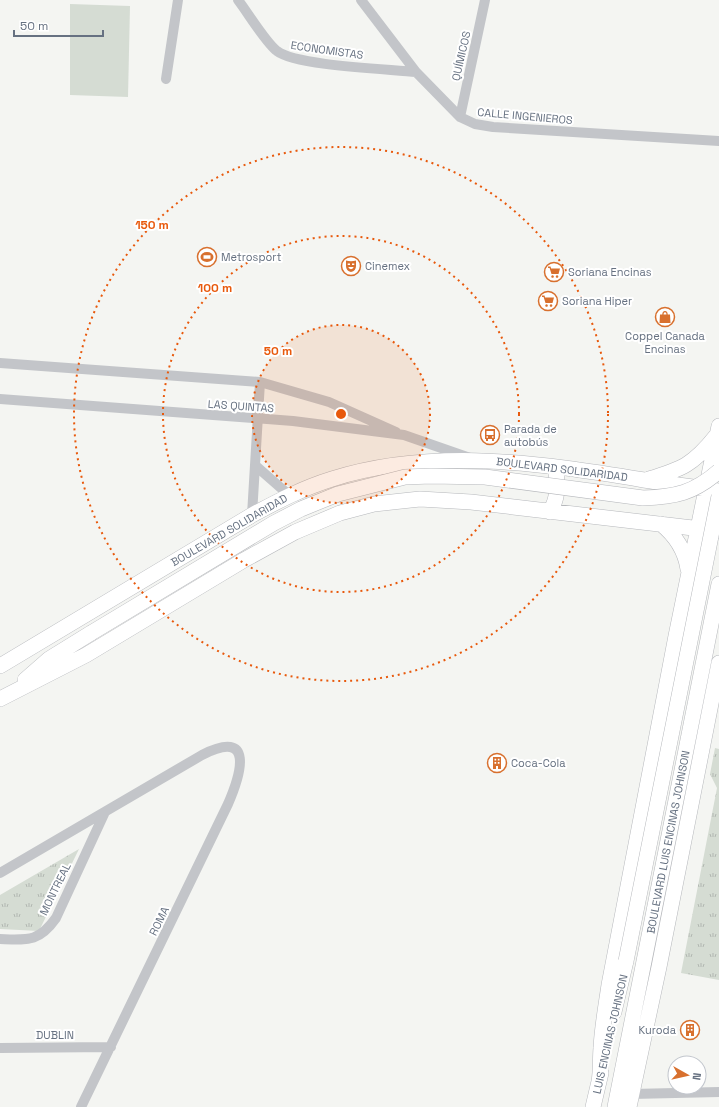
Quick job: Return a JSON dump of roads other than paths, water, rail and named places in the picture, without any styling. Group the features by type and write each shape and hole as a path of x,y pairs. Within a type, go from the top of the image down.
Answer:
{"main road":[{"path":"645,480 675,471 692,462 718,430"},
{"path":"599,1082 601,1069 602,1030 609,985 698,528 712,490 718,430"},
{"name":"BOULEVARD SOLIDARIDAD","path":"0,666 252,515 290,495 332,479 363,471 432,462 476,460 510,461 712,490"},
{"path":"550,512 554,505 558,489 555,467"},
{"path":"4,697 49,659 274,523 301,509 366,486 405,477 466,476 643,498 663,497 690,491 707,482 719,471"},
{"name":"BOULEVARD LUIS ENCINAS JOHNSON","path":"626,961 719,496"},
{"path":"4,697 86,655 244,560 295,532 340,513 374,504 420,499 470,502 719,531"},
{"path":"661,524 678,540 685,556 689,574"},
{"path":"688,651 701,622 719,572"},
{"name":"BOULEVARD LUIS ENCINAS JOHNSON","path":"623,1102 719,584"},
{"path":"623,1102 660,967 719,663"},
{"name":"LUIS ENCINAS JOHNSON","path":"593,1107 626,961"}],"street":[{"path":"166,80 178,0"},
{"name":"ECONOMISTAS","path":"238,0 270,44 284,56 321,62 416,72"},
{"name":"CALLE INGENIEROS","path":"361,0 416,72 460,117 475,124 719,141"},
{"name":"QUÍMICOS","path":"460,117 485,0"},
{"path":"0,363 260,382 329,402 404,435"},
{"path":"252,515 256,466 256,420 260,382"},
{"name":"LAS QUINTAS","path":"0,399 256,420 293,421 404,435 476,460"},
{"path":"256,466 290,495"},
{"name":"ROMA","path":"81,1107 238,781 241,768 241,759 234,748 228,746 220,747 202,755 105,812"},
{"path":"0,873 105,812"},
{"name":"MONTREAL","path":"0,939 20,940 37,938 48,930 56,918 105,812"},
{"name":"DUBLIN","path":"0,1048 111,1047"},
{"path":"623,1102 719,1092"}],"place":[{"name":"Metrosport","path":"207,257"},
{"name":"Cinemex","path":"351,266"},
{"name":"Soriana Encinas","path":"554,272"},
{"name":"Soriana Hiper","path":"548,301"},
{"name":"Coppel Canada Encinas","path":"665,317"},
{"name":"Parada de autobús","path":"490,435"},
{"name":"Coca-Cola","path":"497,763"},
{"name":"Kuroda","path":"690,1030"}]}
